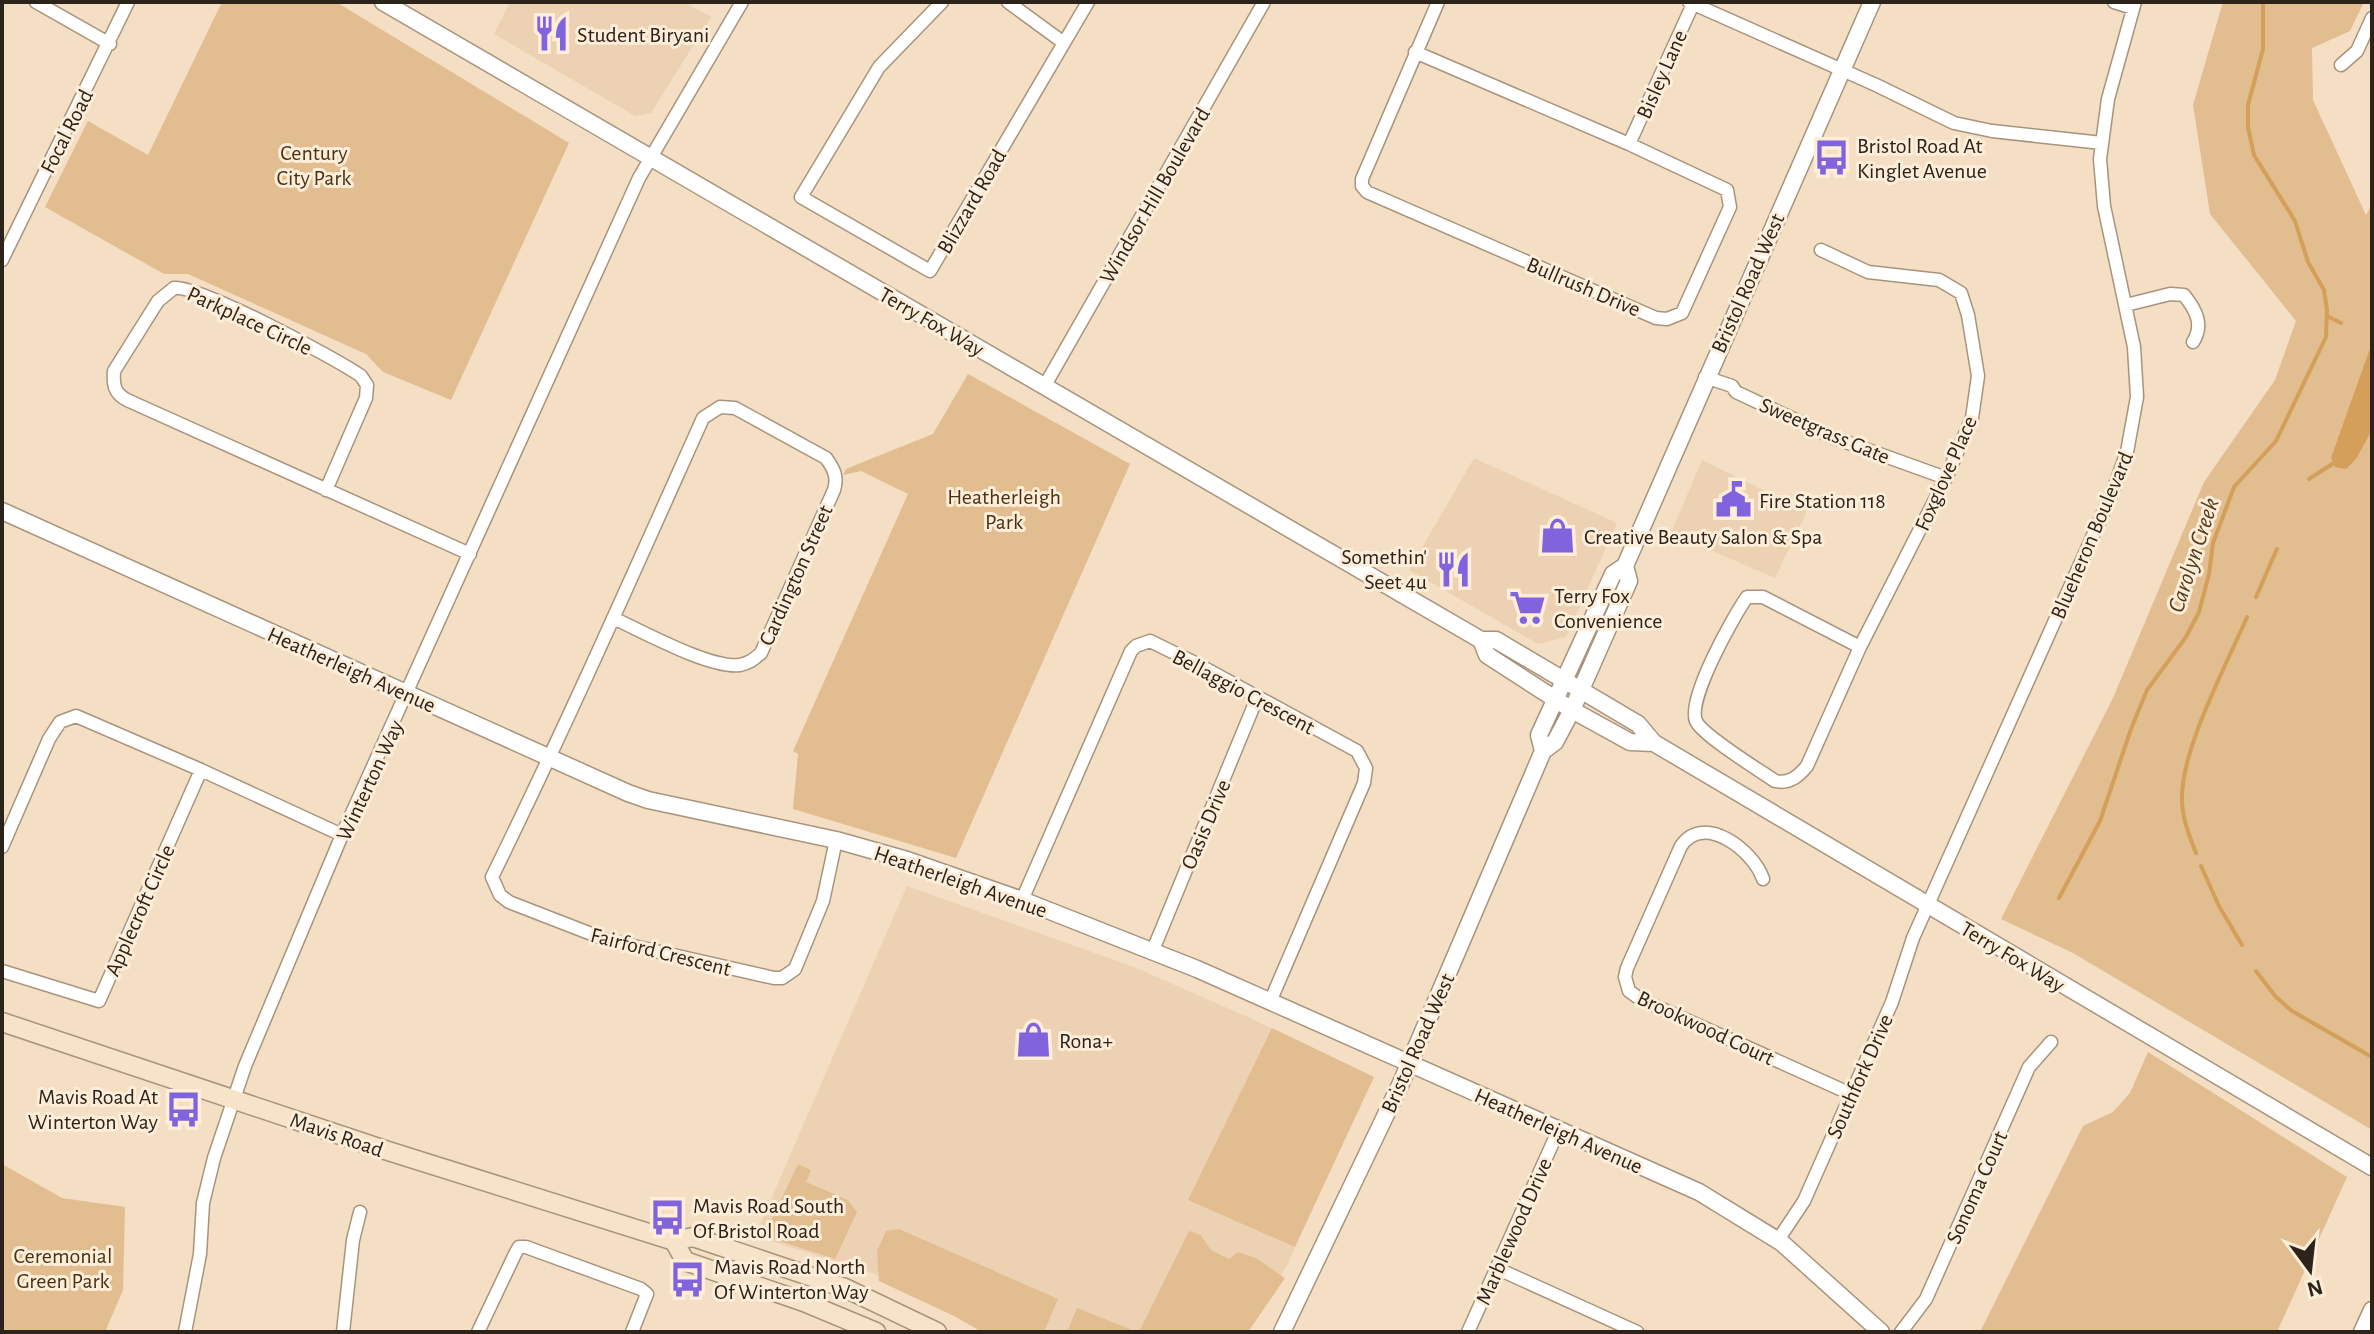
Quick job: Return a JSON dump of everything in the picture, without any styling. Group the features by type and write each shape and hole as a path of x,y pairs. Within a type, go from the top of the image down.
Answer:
{"main road":[{"name":"Mavis Road","path":"2,1022 385,1150 674,1241 693,1237 815,1277 868,1297 937,1332"},
{"name":"Mavis Road","path":"674,1241 685,1261 804,1302 876,1332"}],"street":[{"path":"36,2 110,44"},
{"name":"Focal Road","path":"2,260 128,2"},
{"name":"Terry Fox Way","path":"383,2 1481,640 1496,640 1638,724 1654,743 2372,1167"},
{"name":"Winterton Way","path":"185,1332 200,1254 203,1203 214,1158 245,1066 342,835 649,158 742,2"},
{"name":"Blizzard Road","path":"942,2 879,67 801,197 930,271 1088,2"},
{"path":"1008,2 1064,43"},
{"name":"Windsor Hill Boulevard","path":"1044,387 1264,2"},
{"name":"Bullrush Drive","path":"1415,52 1629,144 1727,190 1730,207 1682,313 1667,319 1656,318 1367,192 1362,186 1362,179 1415,52 1438,2"},
{"name":"Bristol Road West","path":"1543,751 1539,735 1613,574 1625,566 1705,377 1872,2"},
{"path":"2114,2 2134,5"},
{"path":"1691,3 1954,123 1992,131 2102,143"},
{"name":"Bisley Lane","path":"1629,144 1691,3"},
{"name":"Blueheron Boulevard","path":"1928,906 2112,493 2127,452 2137,397 2134,347 2100,181 2108,99 2134,5"},
{"path":"2341,65 2357,51 2372,18"},
{"name":"Foxglove Place","path":"1821,250 1868,272 1939,280 1961,293 1968,315 1978,376 1972,418 1946,478 1860,647 1807,766 1791,779 1775,781 1710,735 1697,722 1697,698 1735,613 1747,597 1763,597 1860,647"},
{"name":"Parkplace Circle","path":"326,490 366,398 366,382 354,371 273,328 188,289 174,288 161,297 114,371 113,382 118,395 326,490 470,554"},
{"path":"2126,305 2170,294 2184,295 2198,319 2200,332 2193,342"},
{"name":"Sweetgrass Gate","path":"1705,377 1732,386 1736,392 1832,437 1946,478"},
{"name":"Cardington Street","path":"550,758 613,618 703,418 720,407 735,408 826,458 832,466 836,481 834,490 761,653 752,662 737,666 702,658 613,618"},
{"name":"Heatherleigh Avenue","path":"2,511 648,800 836,840 907,860 1153,950 1699,1192 1778,1240 1881,1332"},
{"name":"Bristol Road West","path":"1282,1332 1410,1063 1543,751 1555,742 1581,691 1629,581 1625,566"},
{"name":"Terry Fox Way","path":"1481,640 1487,655 1572,710 1630,742 1654,743"},
{"name":"Bellaggio Crescent","path":"1022,900 1131,651 1150,641 1357,751 1366,768 1364,783 1270,1002"},
{"name":"Oasis Drive","path":"1153,950 1257,698"},
{"path":"2,847 49,739 60,722 76,716 342,835"},
{"name":"Fairford Crescent","path":"550,758 492,877 500,895 509,902 607,940 782,978 795,969 823,901 836,840"},
{"name":"Applecroft Circle","path":"2,971 99,1001 201,770"},
{"name":"Brookwood Court","path":"1763,879 1746,853 1713,832 1687,837 1627,968 1625,977 1629,991 1640,999 1851,1094"},
{"name":"Southfork Drive","path":"1778,1240 1804,1201 1892,1002 1913,938 1928,906"},
{"name":"Sonoma Court","path":"1901,1332 1926,1299 2029,1067 2051,1042"},
{"name":"Marblewood Drive","path":"1468,1332 1559,1129"},
{"path":"343,1332 353,1240 360,1212"},
{"path":"478,1332 519,1247 641,1289 647,1294 646,1303 632,1332"},
{"path":"1496,1268 1637,1332"},
{"path":"2362,1332 2372,1310"}],"shaded area":[{"path":"510,2 684,2 711,17 651,113 635,116 494,34"},
{"path":"2372,343 2372,430 2356,459 2346,469 2335,467 2331,458"},
{"path":"1474,458 1617,523 1566,637 1538,644 1409,570"},
{"path":"1702,460 1807,511 1775,578 1671,533"},
{"path":"907,886 1134,967 1367,1074 1288,1264 1244,1332 996,1332 949,1304 872,1273 755,1236"}],"green space":[{"name":"Century City Park","path":"222,2 336,2 569,143 451,400 383,372 366,354 188,274 164,274 45,207 88,121 148,155"},
{"path":"2223,2 2364,2 2350,31 2312,48 2313,100 2366,215 2372,204 2372,1130 2073,953 2001,919 2113,698 2204,482 2275,380 2296,321 2210,214 2193,105"},
{"name":"Heatherleigh Park","path":"968,374 1130,464 956,858 793,809 798,754 793,751 908,494 861,471 843,475 846,469 933,434"},
{"path":"1272,1028 1374,1077 1295,1247 1188,1200"},
{"path":"2148,1052 2347,1177 2277,1332 1980,1332 2083,1126 2113,1112 2130,1093"},
{"name":"Ceremonial Green Park","path":"2,1164 62,1198 125,1207 123,1290 105,1332 2,1332"},
{"path":"798,1164 811,1170 806,1182 848,1200 857,1212 835,1259 764,1236"},
{"path":"899,1229 1058,1299 1044,1332 982,1332 879,1281 877,1251 886,1231"},
{"path":"1189,1231 1201,1235 1211,1250 1229,1259 1238,1252 1256,1258 1285,1278 1248,1332 1139,1332"},
{"path":"1077,1308 1137,1332 1067,1332"}],"waterway":[{"name":"Carolyn Creek","path":"2059,898 2100,821 2147,690 2186,637 2199,612 2213,543 2234,487 2276,441 2326,337 2324,290 2308,262 2295,221 2254,155 2248,127 2248,105 2263,49 2263,2"},
{"name":"Carolyn Creek","path":"2327,316 2341,323"},
{"name":"Carolyn Creek","path":"2309,479 2337,461"},
{"name":"Carolyn Creek","path":"2256,597 2277,549"},
{"name":"Carolyn Creek","path":"2196,853 2183,813 2184,779 2197,732 2247,617"},
{"name":"Carolyn Creek","path":"2201,866 2219,906 2242,945"},
{"name":"Carolyn Creek","path":"2256,971 2276,997 2292,1011 2372,1057"}],"place":[{"name":"Student Biryani","path":"551,34"},
{"name":"Bristol Road At Kinglet Avenue","path":"1831,158"},
{"name":"Fire Station 118","path":"1733,500"},
{"name":"Creative Beauty Salon & Spa","path":"1558,536"},
{"name":"Somethin' Seet 4u","path":"1453,569"},
{"name":"Terry Fox Convenience","path":"1528,608"},
{"name":"Rona+","path":"1033,1040"},
{"name":"Mavis Road At Winterton Way","path":"184,1109"},
{"name":"Mavis Road South Of Bristol Road","path":"667,1218"},
{"name":"Mavis Road North Of Winterton Way","path":"688,1279"}]}
